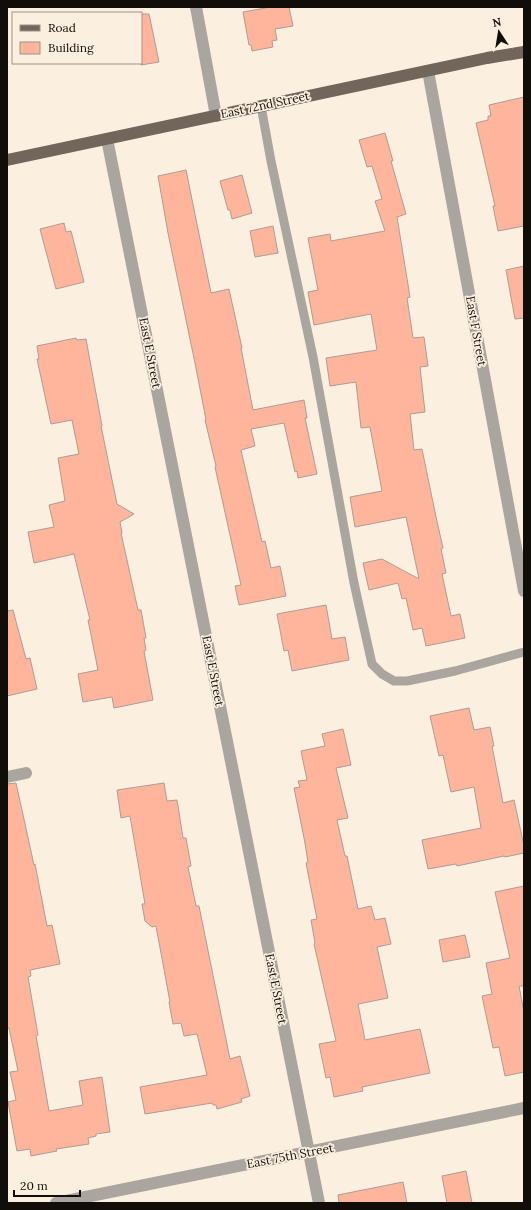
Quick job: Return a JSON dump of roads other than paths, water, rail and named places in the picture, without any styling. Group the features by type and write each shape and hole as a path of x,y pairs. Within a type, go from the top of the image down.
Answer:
{"main road":[{"name":"East 72nd Street","path":"7,160 107,140 487,58 524,52"}],"street":[{"path":"196,7 216,116"},
{"name":"East F Street","path":"428,71 524,591"},
{"name":"East E Street","path":"107,140 318,1203"},
{"path":"7,777 26,773"},
{"name":"East 75th Street","path":"56,1203 524,1108"}],"lane":[{"path":"261,106 272,168 312,358 354,583 372,664 382,674 394,681 407,681 455,671 524,652"}]}
